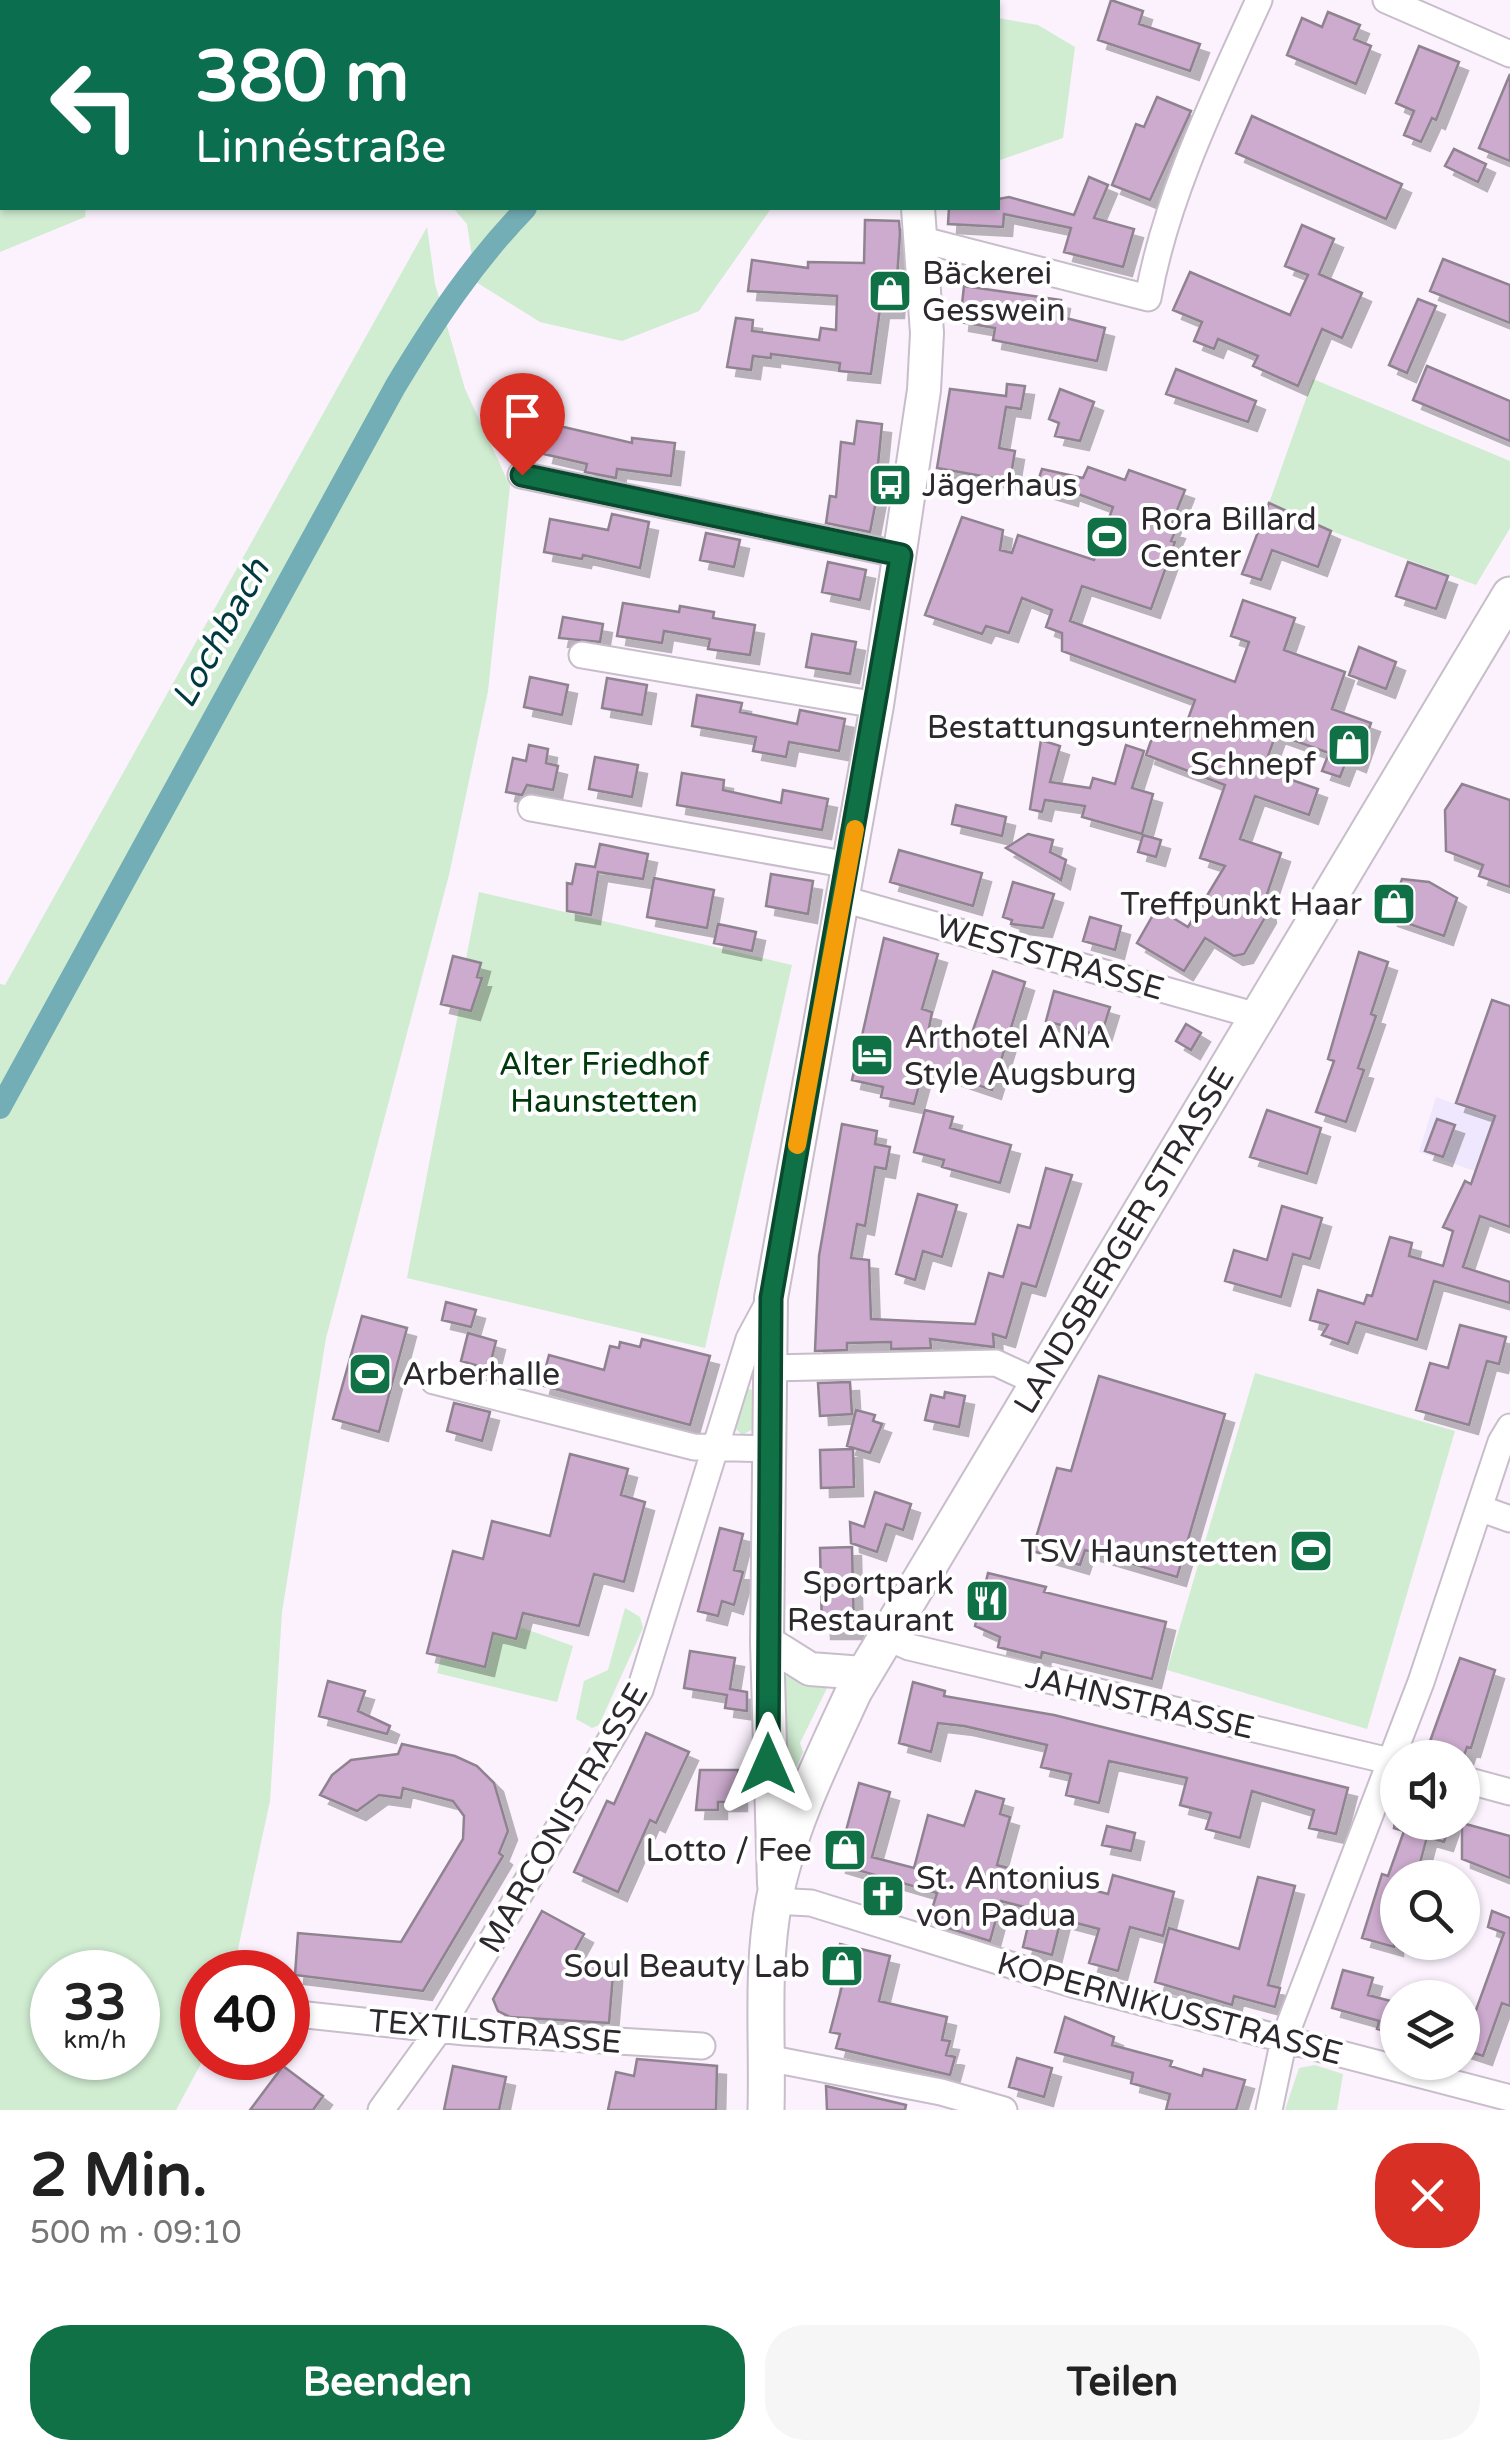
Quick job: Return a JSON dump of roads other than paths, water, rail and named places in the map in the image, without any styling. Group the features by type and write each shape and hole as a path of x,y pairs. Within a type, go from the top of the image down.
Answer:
{"main road":[{"name":"LANDSBERGER STRASSE","path":"766,2110 774,1901 818,1768 863,1672 1510,594"}],"street":[{"path":"774,1901 767,1642 771,1298 901,555 924,390 921,224 1148,298 1155,256 1259,0"},
{"path":"1386,0 1510,54"},
{"path":"522,475 901,555"},
{"path":"582,654 877,705"},
{"path":"531,808 849,865"},
{"name":"WESTSTRASSE","path":"843,899 1257,1016"},
{"name":"MARCONISTRASSE","path":"381,2110 441,2027 640,1690 749,1338 771,1298"},
{"path":"770,1368 996,1363 1037,1382"},
{"path":"434,1381 694,1447 770,1449"},
{"path":"1402,1740 1510,1427"},
{"path":"1479,1508 1510,1519"},
{"name":"JAHNSTRASSE","path":"884,1636 909,1647 1380,1758"},
{"path":"767,1642 810,1669 863,1672"},
{"path":"1480,1784 1510,1792"},
{"path":"1268,2110 1284,2039 1380,1799"},
{"name":"KOPERNIKUSSTRASSE","path":"774,1901 811,1903 1072,1984 1510,2098"},
{"name":"TEXTILSTRASSE","path":"310,2015 465,2032 702,2046"},
{"path":"767,2058 941,2092 1004,2110"}],"waterway":[{"name":"Lochbach","path":"0,1108 395,387 455,294 524,210"}],"place":[{"name":"Bäckerei Gesswein","path":"890,291"},
{"name":"Jägerhaus","path":"890,485"},
{"name":"Rora Billard Center","path":"1107,537"},
{"name":"Bestattungsunternehmen Schnepf","path":"1349,745"},
{"name":"Treffpunkt Haar","path":"1394,904"},
{"name":"Arthotel ANA Style Augsburg","path":"872,1055"},
{"name":"Arberhalle","path":"370,1374"},
{"name":"TSV Haunstetten","path":"1311,1551"},
{"name":"Sportpark Restaurant","path":"987,1601"},
{"name":"Lotto / Fee","path":"845,1850"},
{"name":"St. Antonius von Padua","path":"883,1896"},
{"name":"Soul Beauty Lab","path":"842,1966"}],"park label":[{"name":"Alter Friedhof Haunstetten","path":"604,1082"}]}
